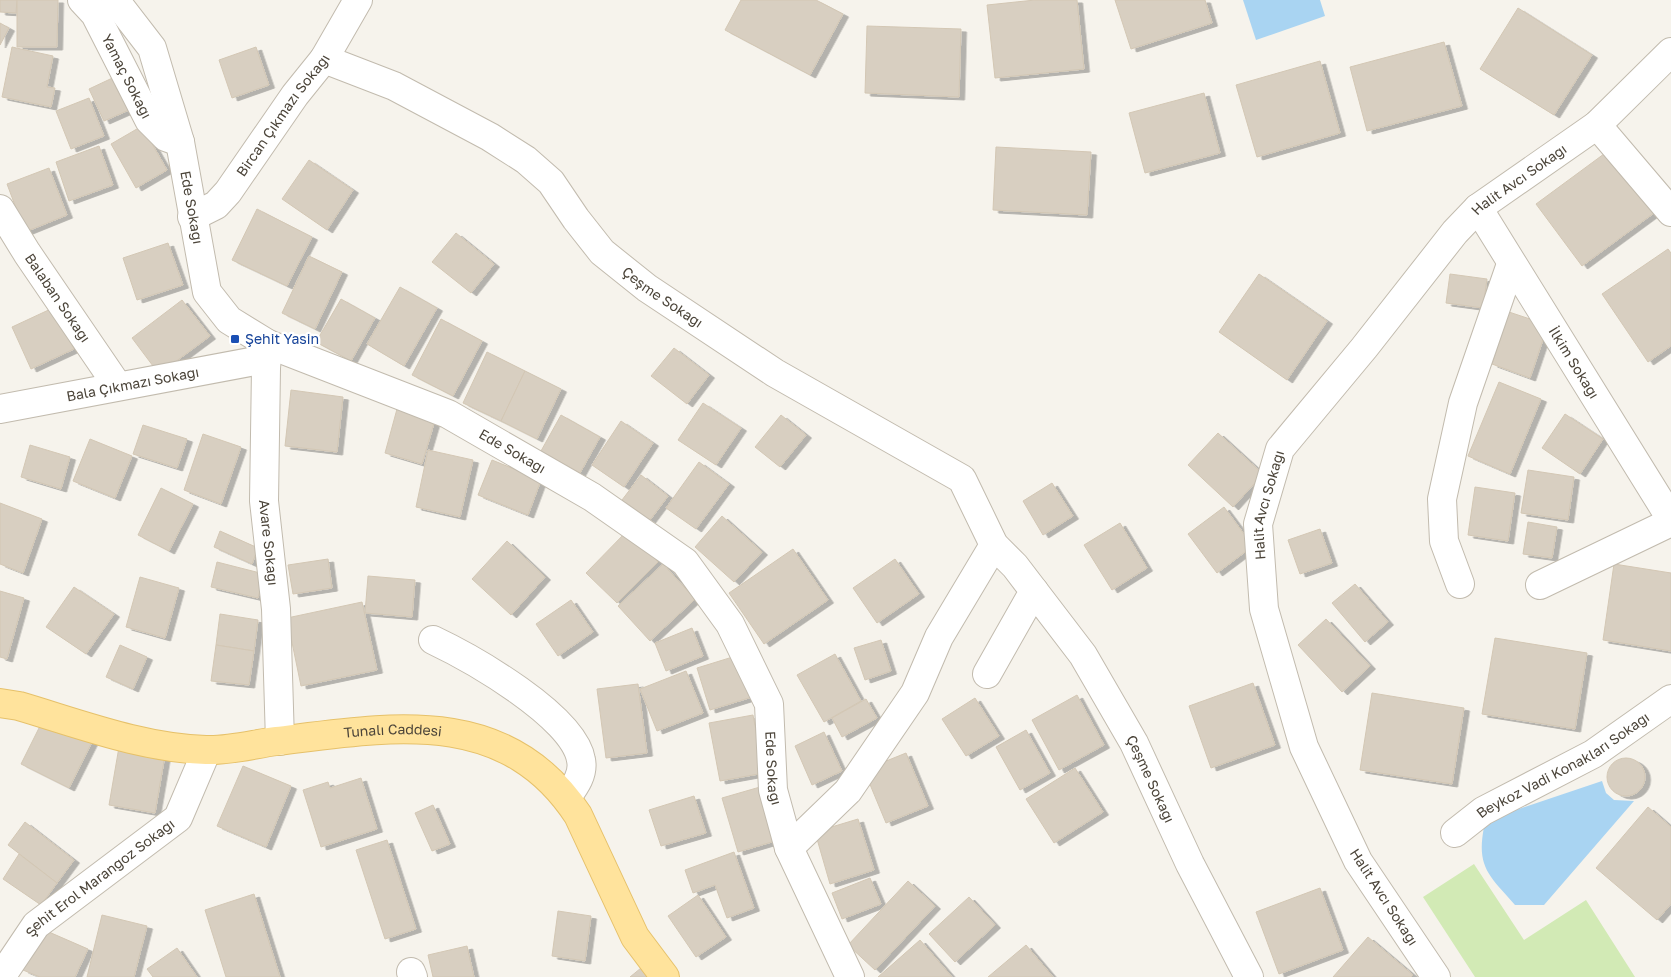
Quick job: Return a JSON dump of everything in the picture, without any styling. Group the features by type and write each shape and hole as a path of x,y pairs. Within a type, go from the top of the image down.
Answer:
{"main road":[{"name":"Tunalı Caddesi","path":"0,703 19,706 152,744 207,750 415,728 452,732 487,741 536,766 567,797 636,937 665,977"}],"street":[{"name":"Yamaç Sokağı","path":"82,0 95,14 149,120 166,136 180,142"},
{"name":"Ede Sokağı","path":"115,0 152,48 180,142 192,217 208,292 229,320 267,351 448,414 592,497 685,562 730,624 769,704 772,790 789,848 850,977"},
{"name":"Bircan Çıkmazı Sokağı","path":"192,217 216,205 228,192 295,95 324,59 358,0"},
{"name":"Halit Avcı Sokağı","path":"1436,977 1358,862 1304,747 1264,609 1258,524 1280,449 1364,348 1455,232 1478,208 1597,124 1671,52"},
{"name":"Çeşme Sokağı","path":"324,59 394,86 490,137 526,160 551,182 576,219 602,252 647,288 775,373 962,479 994,545 1034,591 1083,655 1134,742 1190,864 1249,977"},
{"path":"1597,124 1671,212"},
{"name":"İlkim Sokağı","path":"1478,208 1671,521 1540,585"},
{"name":"Balaban Sokağı","path":"0,209 117,385"},
{"path":"1460,584 1444,541 1442,499 1463,402 1511,264"},
{"name":"Bala Çıkmazı Sokağı","path":"0,409 117,385 154,381 267,351"},
{"name":"Avare Sokağı","path":"267,351 264,501 276,609 280,741"},
{"path":"789,848 848,791 915,693 939,638 994,545"},
{"path":"987,674 1034,591"},
{"path":"433,640 498,675 523,692 568,733 578,747 582,761 578,783 567,797"},
{"name":"Beykoz Vadi Konakları Sokağı","path":"1455,833 1483,811 1593,754 1671,699"},
{"name":"Şehit Erol Marangoz Sokağı","path":"1,977 36,925 178,818 207,750"}],"green space":[{"path":"1474,864 1524,940 1586,900 1635,977 1475,977 1423,897"}],"water":[{"path":"1243,0 1320,0 1325,16 1256,40"},
{"path":"1602,781 1606,793 1614,800 1634,801 1544,905 1515,905 1487,870 1482,852 1484,827 1513,811"}],"building":[{"path":"0,0 17,0 16,13 0,12"},
{"path":"17,0 58,0 57,47 17,47"},
{"path":"741,0 816,0 843,14 810,75 725,30"},
{"path":"1035,0 1077,0 1084,69 995,78 987,5"},
{"path":"1115,0 1205,0 1212,23 1131,49"},
{"path":"1518,8 1592,55 1554,115 1480,69"},
{"path":"0,23 9,28 0,45"},
{"path":"867,26 961,29 959,97 865,93"},
{"path":"1444,42 1462,106 1367,131 1350,67"},
{"path":"12,47 53,56 47,87 55,88 51,107 2,97"},
{"path":"256,47 269,85 232,98 219,60"},
{"path":"1320,61 1340,133 1257,157 1236,85"},
{"path":"123,73 138,106 104,121 89,89"},
{"path":"1204,93 1220,153 1145,173 1129,113"},
{"path":"89,98 104,136 71,149 56,111"},
{"path":"142,126 167,170 136,188 111,144"},
{"path":"99,146 113,185 69,201 56,162"},
{"path":"996,147 1091,152 1087,215 993,210"},
{"path":"1608,151 1654,213 1582,266 1536,204"},
{"path":"309,160 353,190 327,230 282,199"},
{"path":"49,168 67,215 25,232 7,184"},
{"path":"257,209 312,237 287,286 232,260"},
{"path":"456,233 494,264 471,293 432,262"},
{"path":"168,243 183,285 137,300 123,258"},
{"path":"1668,249 1671,253 1671,346 1648,362 1602,294"},
{"path":"309,256 342,272 315,329 282,313"},
{"path":"1259,274 1327,321 1287,380 1219,332"},
{"path":"1450,274 1487,279 1483,308 1446,303"},
{"path":"400,287 437,308 404,366 367,344"},
{"path":"341,299 375,318 351,361 316,342"},
{"path":"182,300 210,336 159,374 132,338"},
{"path":"55,307 74,349 31,369 12,327"},
{"path":"1509,312 1548,325 1530,378 1492,364"},
{"path":"441,319 482,341 453,396 412,375"},
{"path":"674,348 709,375 687,404 651,376"},
{"path":"487,352 525,371 501,421 463,403"},
{"path":"525,371 561,389 537,439 501,421"},
{"path":"1499,382 1541,399 1510,474 1468,456"},
{"path":"291,390 343,397 337,452 285,446"},
{"path":"703,403 741,428 716,465 678,440"},
{"path":"397,409 435,420 422,464 385,453"},
{"path":"1565,414 1603,439 1580,474 1542,448"},
{"path":"561,415 600,437 580,473 541,451"},
{"path":"781,415 806,435 780,467 755,447"},
{"path":"621,421 653,443 624,487 592,465"},
{"path":"143,425 187,439 177,468 133,454"},
{"path":"1218,433 1263,474 1233,507 1188,465"},
{"path":"203,434 241,447 221,504 184,490"},
{"path":"90,439 132,456 115,498 73,481"},
{"path":"30,445 70,457 61,489 21,477"},
{"path":"428,450 473,460 460,517 416,507"},
{"path":"492,460 541,480 528,515 478,495"},
{"path":"699,462 729,484 696,529 666,508"},
{"path":"1528,470 1574,477 1568,520 1521,513"},
{"path":"641,475 668,496 650,520 622,500"},
{"path":"1052,483 1073,516 1043,535 1023,501"},
{"path":"1475,487 1515,493 1508,541 1468,535"},
{"path":"161,488 193,504 169,551 138,535"},
{"path":"0,503 42,519 23,573 0,564"},
{"path":"1224,507 1253,546 1217,573 1188,534"},
{"path":"722,516 762,552 734,582 695,547"},
{"path":"1528,522 1557,527 1552,558 1523,554"},
{"path":"1120,523 1147,568 1112,590 1084,545"},
{"path":"1320,529 1332,563 1300,574 1288,540"},
{"path":"220,531 258,548 252,564 214,547"},
{"path":"627,531 658,562 617,603 586,573"},
{"path":"507,541 545,577 511,615 472,579"},
{"path":"793,549 828,600 764,644 729,593"},
{"path":"328,559 332,588 293,594 288,565"},
{"path":"895,559 919,594 877,623 853,588"},
{"path":"217,562 264,574 258,598 211,587"},
{"path":"663,564 695,599 650,641 618,606"},
{"path":"1614,564 1671,573 1671,651 1603,640"},
{"path":"368,576 415,580 412,617 365,613"},
{"path":"140,577 179,588 165,638 126,627"},
{"path":"1355,584 1388,622 1365,642 1332,603"},
{"path":"74,587 114,614 86,654 46,627"},
{"path":"0,591 24,598 7,659 0,657"},
{"path":"571,600 593,632 558,656 536,624"},
{"path":"362,602 377,670 301,686 287,618"},
{"path":"220,614 258,620 254,651 216,645"},
{"path":"1326,619 1370,666 1342,692 1298,645"},
{"path":"692,628 703,656 666,671 655,643"},
{"path":"1495,638 1587,653 1575,729 1482,714"},
{"path":"881,640 891,671 865,680 854,648"},
{"path":"120,645 147,657 133,689 106,677"},
{"path":"216,645 254,651 249,685 211,681"},
{"path":"835,654 861,701 824,722 797,675"},
{"path":"739,655 752,697 710,710 697,668"},
{"path":"686,671 703,713 657,731 640,689"},
{"path":"1253,683 1275,745 1211,768 1189,706"},
{"path":"638,684 647,753 606,758 597,689"},
{"path":"1372,693 1464,708 1452,784 1360,770"},
{"path":"1077,695 1104,745 1059,770 1032,720"},
{"path":"975,698 999,736 966,756 942,719"},
{"path":"866,699 877,718 842,737 832,718"},
{"path":"753,715 764,773 720,781 709,723"},
{"path":"44,718 92,742 69,788 21,764"},
{"path":"1026,730 1050,773 1020,790 996,747"},
{"path":"824,732 842,771 812,785 795,746"},
{"path":"119,747 165,755 155,813 109,805"},
{"path":"906,753 928,806 886,823 864,770"},
{"path":"1626,758 1633,759 1639,764 1644,770 1644,784 1639,790 1633,795 1626,796 1619,795 1613,790 1608,784 1607,777 1608,770 1613,764 1619,759"},
{"path":"243,766 291,786 266,847 217,826"},
{"path":"1075,768 1103,812 1054,843 1026,799"},
{"path":"361,778 377,829 321,847 303,790 328,782 330,788"},
{"path":"760,787 775,841 738,852 722,798"},
{"path":"694,796 706,833 661,846 649,810"},
{"path":"433,805 450,844 432,851 415,813"},
{"path":"1648,807 1671,827 1671,904 1657,920 1596,868"},
{"path":"858,819 874,870 830,884 815,832"},
{"path":"25,822 74,860 57,883 8,845"},
{"path":"387,840 416,929 385,939 356,850"},
{"path":"734,852 754,908 727,918 715,885 693,893 685,870"},
{"path":"19,854 57,883 41,905 3,879"},
{"path":"870,878 881,904 842,919 832,893"},
{"path":"908,881 935,906 875,970 848,945"},
{"path":"1320,888 1343,950 1279,974 1256,912"},
{"path":"254,894 280,977 226,977 205,910"},
{"path":"698,895 726,937 696,957 668,916"},
{"path":"969,897 995,925 955,962 929,934"},
{"path":"558,911 591,916 585,961 552,956"},
{"path":"102,915 147,926 134,977 87,977"},
{"path":"42,929 88,949 75,977 40,977 23,970"},
{"path":"1368,937 1413,975 1411,977 1333,977"},
{"path":"920,940 952,977 878,977"},
{"path":"1026,945 1053,977 988,977"},
{"path":"467,946 474,977 433,977 428,955"},
{"path":"177,948 197,977 153,977 147,969"},
{"path":"641,968 649,977 630,977"}],"place":[{"name":"Şehit Yasin","path":"235,339"}]}
